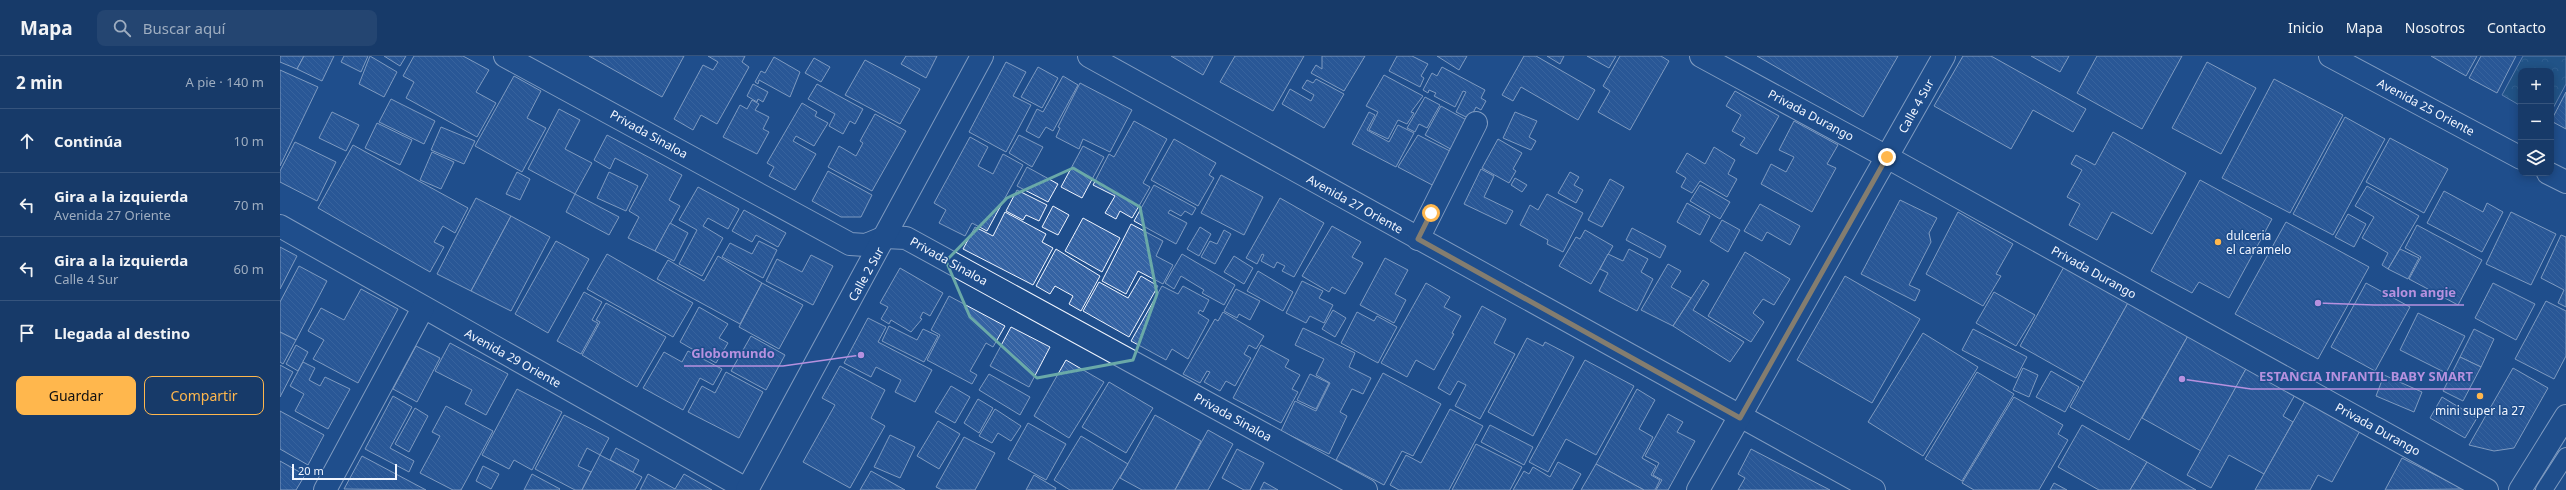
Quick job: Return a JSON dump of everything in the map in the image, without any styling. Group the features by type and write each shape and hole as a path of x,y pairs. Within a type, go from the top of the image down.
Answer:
{"street":[{"name":"Privada Sinaloa","path":"505,56 850,244 866,245 885,237 906,238 1366,490"},
{"name":"Calle 2 Sur","path":"747,490 982,56"},
{"name":"Avenida 27 Oriente","path":"1090,56 1740,418 1874,490"},
{"name":"Privada Durango","path":"1701,56 1887,157 2487,490"},
{"name":"Calle 4 Sur","path":"1698,490 1944,56"},
{"name":"Avenida 25 Oriente","path":"2330,56 2518,156"},
{"path":"1418,239 1476,123"},
{"path":"2554,176 2566,182"},
{"name":"Avenida 29 Oriente","path":"280,226 747,490"},
{"path":"324,490 423,308"},
{"path":"2520,490 2566,416"}],"lane":[{"path":"2544,490 2566,456"}],"highlighted area":[{"path":"1073,168 1140,207 1157,294 1133,360 1037,378 970,317 946,261 1007,198"}],"green space":[{"path":"2523,56 2566,56 2566,84 2554,106 2554,68 2518,68 2518,104 2502,95"}],"building":[{"path":"280,56 304,56 297,69 280,62"},
{"path":"304,56 334,56 322,81 297,69"},
{"path":"344,56 368,56 361,72 341,62"},
{"path":"370,56 397,72 384,97 359,84"},
{"path":"384,56 406,56 400,66"},
{"path":"414,56 463,56 489,70 476,92 496,103 477,137 406,98 414,82 403,76"},
{"path":"589,56 684,56 662,97"},
{"path":"708,56 745,56 742,62 749,67 717,124 701,115 693,130 674,119 703,65 713,70 718,62"},
{"path":"906,56 937,56 926,78 901,64"},
{"path":"1171,56 1213,56 1203,75"},
{"path":"1235,56 1304,56 1273,111 1220,82"},
{"path":"1322,56 1365,56 1344,91 1311,73 1316,65 1322,69"},
{"path":"1397,56 1412,56 1428,64 1421,76 1424,78 1420,87 1389,71"},
{"path":"1437,56 1467,56 1459,70"},
{"path":"1524,56 1536,56 1595,90 1578,120 1521,87 1513,101 1502,95"},
{"path":"1547,56 1564,56 1560,64"},
{"path":"1587,56 1616,56 1609,68"},
{"path":"1620,56 1661,56 1669,61 1630,130 1598,112 1610,91 1603,86"},
{"path":"1757,56 1898,56 1863,117"},
{"path":"1963,56 1991,56 2086,109 2073,132 2033,110 2011,149 1934,106"},
{"path":"2031,56 2069,56 2060,72"},
{"path":"2097,56 2182,56 2142,129 2077,93"},
{"path":"2431,56 2477,56 2466,76"},
{"path":"2481,56 2516,56 2497,93 2469,78"},
{"path":"774,57 800,72 790,97 759,80 758,84 755,82 761,71 765,73"},
{"path":"814,58 830,67 821,82 805,73"},
{"path":"865,60 920,89 900,124 845,95"},
{"path":"1006,62 1026,72 1013,96 1031,105 1006,152 969,132"},
{"path":"2207,62 2256,88 2221,154 2172,128"},
{"path":"1038,67 1058,78 1042,108 1021,97"},
{"path":"1442,67 1485,90 1481,98 1486,101 1481,110 1476,107 1470,119 1456,112 1466,92 1463,91 1455,107 1434,96 1436,93 1429,90 1428,93 1423,90 1432,73 1437,76"},
{"path":"280,70 318,87 280,166"},
{"path":"1384,75 1423,96 1411,112 1414,113 1407,124 1398,120 1388,139 1369,130 1378,112 1366,106"},
{"path":"514,76 541,91 527,118 546,128 522,172 475,146"},
{"path":"1063,76 1078,85 1053,131 1046,127 1039,138 1026,131 1037,109 1043,112"},
{"path":"1316,79 1344,94 1324,128 1282,104 1290,89 1311,101 1314,95 1302,88 1307,80 1313,83"},
{"path":"2274,79 2343,115 2290,213 2222,178"},
{"path":"1080,83 1132,110 1110,152 1083,139 1079,149 1056,137 1060,128 1058,127"},
{"path":"753,84 768,92 763,102 758,99 757,102 747,96"},
{"path":"817,84 863,109 855,124 850,121 843,134 829,126 835,114 808,99"},
{"path":"1735,91 1779,116 1757,154 1740,145 1745,138 1732,131 1741,115 1726,106"},
{"path":"2566,92 2566,129 2554,123 2554,115"},
{"path":"1425,97 1440,105 1427,128 1419,124 1415,132 1407,128"},
{"path":"391,99 435,121 424,144 379,122"},
{"path":"752,100 759,104 755,110 769,117 763,129 769,132 757,154 723,137 740,105 747,109"},
{"path":"802,103 817,112 815,116 828,123 814,146 796,136 793,141 816,154 795,190 769,176 774,167 767,163"},
{"path":"1441,106 1472,123 1456,152 1425,135"},
{"path":"559,109 580,120 565,149 592,163 575,194 528,169"},
{"path":"332,112 359,125 346,151 319,138"},
{"path":"1369,112 1375,115 1367,130 1389,142 1398,125 1414,133 1396,167 1352,144"},
{"path":"1515,112 1537,121 1529,137 1536,141 1531,150 1503,138"},
{"path":"875,114 906,131 872,191 828,167 839,146 856,156 863,143 860,141"},
{"path":"2345,117 2385,139 2333,235 2293,214"},
{"path":"1134,121 1167,139 1143,183 1150,187 1132,218 1120,211 1116,219 1105,213 1115,196 1093,185 1109,154 1114,157"},
{"path":"1794,121 1838,145 1827,164 1836,168 1812,212 1761,184 1771,164 1786,172 1794,157 1779,150"},
{"path":"377,123 412,140 400,165 365,148"},
{"path":"441,127 475,141 464,164 431,150"},
{"path":"2113,132 2186,173 2152,234 2112,212 2097,240 2069,225 2080,204 2067,197 2082,170 2071,164 2076,155 2095,165"},
{"path":"607,135 682,175 669,200 680,206 655,251 628,238 639,217 629,211 648,175 615,158 610,169 594,160"},
{"path":"1019,135 1043,147 1032,167 1009,153"},
{"path":"1418,135 1454,153 1436,187 1398,167"},
{"path":"970,137 988,147 978,166 993,174 1003,154 1023,165 987,231 972,223 965,236 939,223 946,210 934,203"},
{"path":"2390,138 2448,169 2424,213 2366,182"},
{"path":"1174,139 1216,163 1209,175 1214,178 1198,206 1151,180"},
{"path":"1498,139 1522,153 1513,169 1516,171 1509,183 1482,168"},
{"path":"295,142 336,162 317,201 280,182 280,171"},
{"path":"353,145 468,208 455,233 443,226 434,242 444,247 430,272 318,208"},
{"path":"1083,146 1104,157 1082,198 1061,187"},
{"path":"1714,147 1735,160 1728,174 1737,179 1727,197 1700,181 1692,193 1681,187 1686,178 1676,172 1687,153 1705,164"},
{"path":"432,152 454,162 441,189 420,180"},
{"path":"1027,167 1058,184 1048,202 1017,186"},
{"path":"1481,169 1494,176 1484,197 1513,211 1506,224 1464,204"},
{"path":"828,171 872,195 861,217 841,217 812,201"},
{"path":"517,172 530,179 520,200 506,194"},
{"path":"609,172 638,186 626,211 597,198"},
{"path":"1570,172 1579,177 1574,185 1583,190 1576,203 1558,193"},
{"path":"1221,175 1263,197 1244,235 1201,213"},
{"path":"1515,178 1527,185 1522,192 1511,185"},
{"path":"1610,179 1624,187 1602,227 1588,220"},
{"path":"2200,180 2272,219 2229,298 2199,282 2192,293 2151,271"},
{"path":"1154,185 1196,208 1192,215 1185,211 1181,216 1170,210 1168,213 1187,223 1176,244 1134,221"},
{"path":"1700,185 1730,202 1720,219 1690,201"},
{"path":"2367,186 2419,216 2388,269 2382,265 2388,253 2362,238 2374,217 2355,206"},
{"path":"698,187 739,209 728,229 708,218 703,226 723,238 702,276 679,264 697,230 679,220"},
{"path":"1017,190 1047,205 1039,221 1026,215 1023,220 1006,211"},
{"path":"2444,191 2483,212 2487,203 2503,212 2482,252 2427,223"},
{"path":"575,194 619,217 609,235 566,212"},
{"path":"1547,194 1583,213 1563,252 1547,244 1548,240 1520,225 1530,205 1538,210"},
{"path":"476,198 511,216 471,291 437,274"},
{"path":"1280,198 1324,223 1294,277 1282,271 1285,266 1277,262 1274,268 1261,261 1264,255 1262,254 1257,264 1246,258"},
{"path":"1900,200 1937,218 1929,233 1931,242 1909,285 1920,290 1915,301 1861,274"},
{"path":"1687,203 1710,216 1700,235 1677,222"},
{"path":"1760,204 1800,226 1790,245 1767,232 1762,241 1744,231"},
{"path":"1053,206 1069,215 1058,235 1042,227"},
{"path":"744,210 786,233 778,247 756,235 752,242 732,231"},
{"path":"1005,212 1046,234 1042,242 1053,248 1033,285 963,249 975,227 993,236"},
{"path":"1958,212 2013,244 1996,274 2001,276 1983,306 1926,274"},
{"path":"2511,212 2556,234 2531,285 2486,264"},
{"path":"2348,214 2366,224 2354,247 2335,237"},
{"path":"511,216 550,237 511,311 471,291"},
{"path":"1083,218 1120,238 1102,272 1065,251"},
{"path":"1722,220 1740,230 1728,252 1710,241"},
{"path":"2286,222 2369,267 2318,359 2235,314"},
{"path":"670,223 688,233 674,261 655,251"},
{"path":"1131,224 1163,241 1156,256 1173,265 1163,284 1138,271 1126,294 1102,281"},
{"path":"2417,225 2482,260 2458,305 2409,279 2421,257 2405,248"},
{"path":"1332,226 1361,242 1352,257 1363,263 1345,294 1332,287 1329,292 1302,276"},
{"path":"1200,227 1211,234 1199,256 1187,249"},
{"path":"1632,228 1666,246 1660,258 1626,240"},
{"path":"1224,230 1231,234 1215,264 1201,257 1210,241 1217,244"},
{"path":"1585,230 1613,246 1591,284 1559,266 1576,237 1580,239"},
{"path":"2561,235 2566,237 2566,307 2558,303 2564,290 2541,278"},
{"path":"556,241 589,259 548,333 515,314"},
{"path":"759,241 777,250 763,278 722,257 730,243 752,254"},
{"path":"280,247 297,256 280,289"},
{"path":"1056,249 1100,276 1081,311 1069,304 1073,296 1055,286 1050,294 1036,286"},
{"path":"1629,249 1648,259 1641,272 1653,279 1637,311 1599,291 1608,273 1600,269 1608,254 1623,261"},
{"path":"2400,249 2419,258 2408,279 2388,269"},
{"path":"1745,252 1790,279 1774,305 1763,299 1753,313 1764,322 1751,342 1708,316"},
{"path":"607,254 693,303 673,337 587,289"},
{"path":"1182,254 1235,285 1224,305 1202,293 1204,290 1181,276 1174,289 1165,283"},
{"path":"811,255 833,266 813,305 766,281 777,259 802,272"},
{"path":"718,256 762,283 740,324 657,279 668,260 704,281"},
{"path":"1234,256 1253,268 1244,284 1224,272"},
{"path":"1385,258 1408,270 1395,294 1406,300 1394,323 1360,305"},
{"path":"1668,264 1681,271 1671,287 1691,298 1673,326 1641,310"},
{"path":"2065,265 2129,301 2084,382 2020,346"},
{"path":"299,266 327,281 296,340 280,332 280,302"},
{"path":"900,268 943,293 930,316 923,312 920,318 922,319 911,332 891,320 889,324 881,319 888,307 880,303"},
{"path":"1258,271 1293,292 1283,311 1247,291"},
{"path":"1141,276 1158,286 1129,337 1083,311 1099,282 1128,298"},
{"path":"1845,276 1920,319 1872,403 1797,360"},
{"path":"1703,280 1709,284 1693,310 1744,342 1730,362 1673,326"},
{"path":"1302,281 1323,291 1319,298 1333,305 1324,323 1310,316 1306,323 1286,313"},
{"path":"762,283 803,305 779,349 739,327"},
{"path":"1426,283 1450,297 1444,307 1461,316 1452,333 1454,334 1434,370 1416,360 1407,377 1381,363"},
{"path":"2366,283 2410,307 2375,371 2331,347"},
{"path":"2493,283 2535,304 2516,340 2475,318"},
{"path":"1162,286 1178,294 1183,286 1209,300 1203,312 1200,310 1198,313 1209,320 1188,359 1172,349 1166,360 1131,341"},
{"path":"361,289 398,309 358,383 313,359 324,340 308,331 321,308 344,320"},
{"path":"1236,289 1260,301 1250,320 1239,314 1237,318 1224,311"},
{"path":"584,292 602,302 592,320 598,323 581,354 557,341"},
{"path":"1994,292 2035,315 2016,346 1976,323"},
{"path":"949,296 1005,326 993,347 986,343 970,371 977,375 972,384 927,360 940,335 931,330"},
{"path":"2129,301 2189,334 2129,440 2070,407"},
{"path":"2546,301 2566,311 2566,356 2554,379 2515,359"},
{"path":"606,303 666,337 637,387 582,355 600,322 596,320"},
{"path":"1482,306 1506,319 1494,343 1515,354 1480,419 1455,406 1466,385 1458,381 1450,395 1438,388"},
{"path":"699,307 728,324 719,338 728,343 716,363 680,342"},
{"path":"1333,310 1346,318 1335,337 1322,329"},
{"path":"1223,312 1264,336 1256,349 1249,345 1244,354 1251,358 1235,386 1226,381 1220,391 1204,382 1210,372 1207,371 1200,383 1183,374 1215,319 1218,321"},
{"path":"1357,312 1374,321 1377,316 1397,327 1378,363 1341,343"},
{"path":"2418,313 2465,336 2446,373 2400,350"},
{"path":"868,318 886,327 878,342 932,370 915,402 895,392 901,380 876,367 871,377 844,363"},
{"path":"889,326 917,340 923,329 938,336 924,362 882,341"},
{"path":"1011,327 1050,347 1029,387 990,366"},
{"path":"1303,328 1355,353 1349,367 1371,378 1363,394 1352,389 1340,412 1347,416 1329,454 1281,431 1295,401 1316,411 1330,383 1316,375 1324,359 1295,345"},
{"path":"1973,329 2027,357 2016,378 1962,350"},
{"path":"2474,329 2494,339 2481,367 2460,357"},
{"path":"280,332 296,340 283,364 280,362"},
{"path":"1923,333 1978,367 1923,456 1868,422"},
{"path":"2189,334 2247,367 2201,451 2142,418"},
{"path":"751,336 785,355 766,390 731,371"},
{"path":"1527,338 1543,346 1545,342 1574,357 1533,436 1488,412"},
{"path":"450,343 508,374 486,415 465,404 472,390 435,371"},
{"path":"296,345 308,352 298,371 286,364"},
{"path":"1261,345 1289,360 1285,367 1300,375 1292,389 1298,392 1281,423 1233,398"},
{"path":"416,346 440,358 417,402 393,389"},
{"path":"688,351 722,369 713,385 700,378 683,410 643,388 664,352 682,362"},
{"path":"2460,357 2481,367 2463,401 2443,391"},
{"path":"1066,360 1104,382 1069,438 1034,416"},
{"path":"1585,360 1634,386 1596,455 1566,439 1548,472 1529,462"},
{"path":"303,362 315,368 309,380 320,386 325,377 350,389 328,429 295,411 304,394 290,386"},
{"path":"280,365 293,372 280,397"},
{"path":"840,366 885,390 871,418 885,426 850,488 803,462 835,405 822,398"},
{"path":"2247,367 2296,393 2283,416 2293,422 2264,474 2229,455 2211,488 2187,475"},
{"path":"2023,368 2038,375 2029,397 2013,390"},
{"path":"2513,368 2548,388 2514,448 2494,451 2469,445"},
{"path":"2051,371 2079,387 2065,412 2036,397"},
{"path":"726,372 763,392 739,438 688,412 702,386 715,393"},
{"path":"1977,372 2014,394 1962,481 1925,459"},
{"path":"1383,373 1441,404 1413,456 1402,451 1384,485 1336,460"},
{"path":"989,374 1030,397 1020,415 979,390"},
{"path":"1310,374 1329,383 1316,409 1297,400"},
{"path":"2384,375 2422,392 2414,412 2376,396"},
{"path":"1109,382 1153,408 1126,453 1082,427"},
{"path":"951,386 970,397 955,423 935,412"},
{"path":"517,389 562,412 532,470 514,460 509,469 482,455"},
{"path":"1637,389 1655,400 1639,429 1653,437 1642,458 1656,466 1651,475 1660,480 1655,490 1644,490 1596,464"},
{"path":"393,396 412,407 390,448 414,461 409,472 365,449"},
{"path":"2014,397 2063,425 2058,434 2068,440 2039,490 1974,490 1962,483"},
{"path":"2442,397 2477,418 2465,438 2430,418"},
{"path":"978,399 993,408 979,433 964,423"},
{"path":"2306,399 2361,429 2332,482 2318,475 2310,490 2255,490"},
{"path":"446,406 493,431 461,490 453,490 420,473 440,436 432,432"},
{"path":"415,408 428,416 409,452 395,444"},
{"path":"995,409 1021,426 1011,441 998,433 992,443 979,436"},
{"path":"1450,409 1483,426 1449,490 1399,490 1390,485 1406,455 1421,463"},
{"path":"280,411 324,435 308,465 280,449"},
{"path":"1668,414 1683,422 1677,432 1695,441 1668,490 1656,490 1662,480 1653,475 1659,463 1645,456"},
{"path":"564,415 609,438 600,455 587,448 578,466 591,472 582,490 575,490 535,469"},
{"path":"1155,415 1201,441 1175,490 1142,490 1120,478"},
{"path":"938,421 960,434 939,469 917,456"},
{"path":"1028,423 1066,444 1046,480 1008,459"},
{"path":"1490,425 1533,447 1524,465 1481,442"},
{"path":"2082,425 2147,462 2130,490 2099,490 2058,467"},
{"path":"1208,430 1233,444 1208,490 1175,490"},
{"path":"890,435 915,447 900,478 874,467"},
{"path":"1081,436 1128,464 1112,490 1070,490 1054,480"},
{"path":"964,437 995,453 975,490 942,490 936,487"},
{"path":"1476,444 1522,467 1510,490 1452,490"},
{"path":"616,448 639,460 633,472 610,460"},
{"path":"1237,449 1264,463 1250,490 1244,490 1222,478"},
{"path":"1751,449 1830,490 1738,490 1745,478 1738,474"},
{"path":"600,455 642,477 635,490 582,490"},
{"path":"362,456 426,490 344,489"},
{"path":"2402,458 2463,489 2385,490"},
{"path":"280,461 305,475 296,490 280,490"},
{"path":"1558,462 1581,474 1572,490 1513,490 1524,471 1529,474 1533,467 1550,477"},
{"path":"2147,462 2196,490 2130,490"},
{"path":"1596,464 1644,490 1581,490"},
{"path":"483,466 499,474 491,489 476,481"},
{"path":"871,471 905,490 860,490"},
{"path":"532,474 560,489 524,490"},
{"path":"648,474 675,489 684,474 712,490 640,490"},
{"path":"1034,475 1056,488 1055,490 1026,490"},
{"path":"1264,482 1278,490 1260,490"},
{"path":"2054,483 2067,490 2050,490"}],"place":[{"name":"dulceria el caramelo","path":"2218,242"},
{"name":"salon angie","path":"2318,303"},
{"name":"Globomundo","path":"861,355"},
{"name":"ESTANCIA INFANTIL BABY SMART","path":"2182,379"},
{"name":"mini super la 27","path":"2480,396"}],"route":[{"path":"1431,213 1418,239 1740,418 1887,157"}]}
